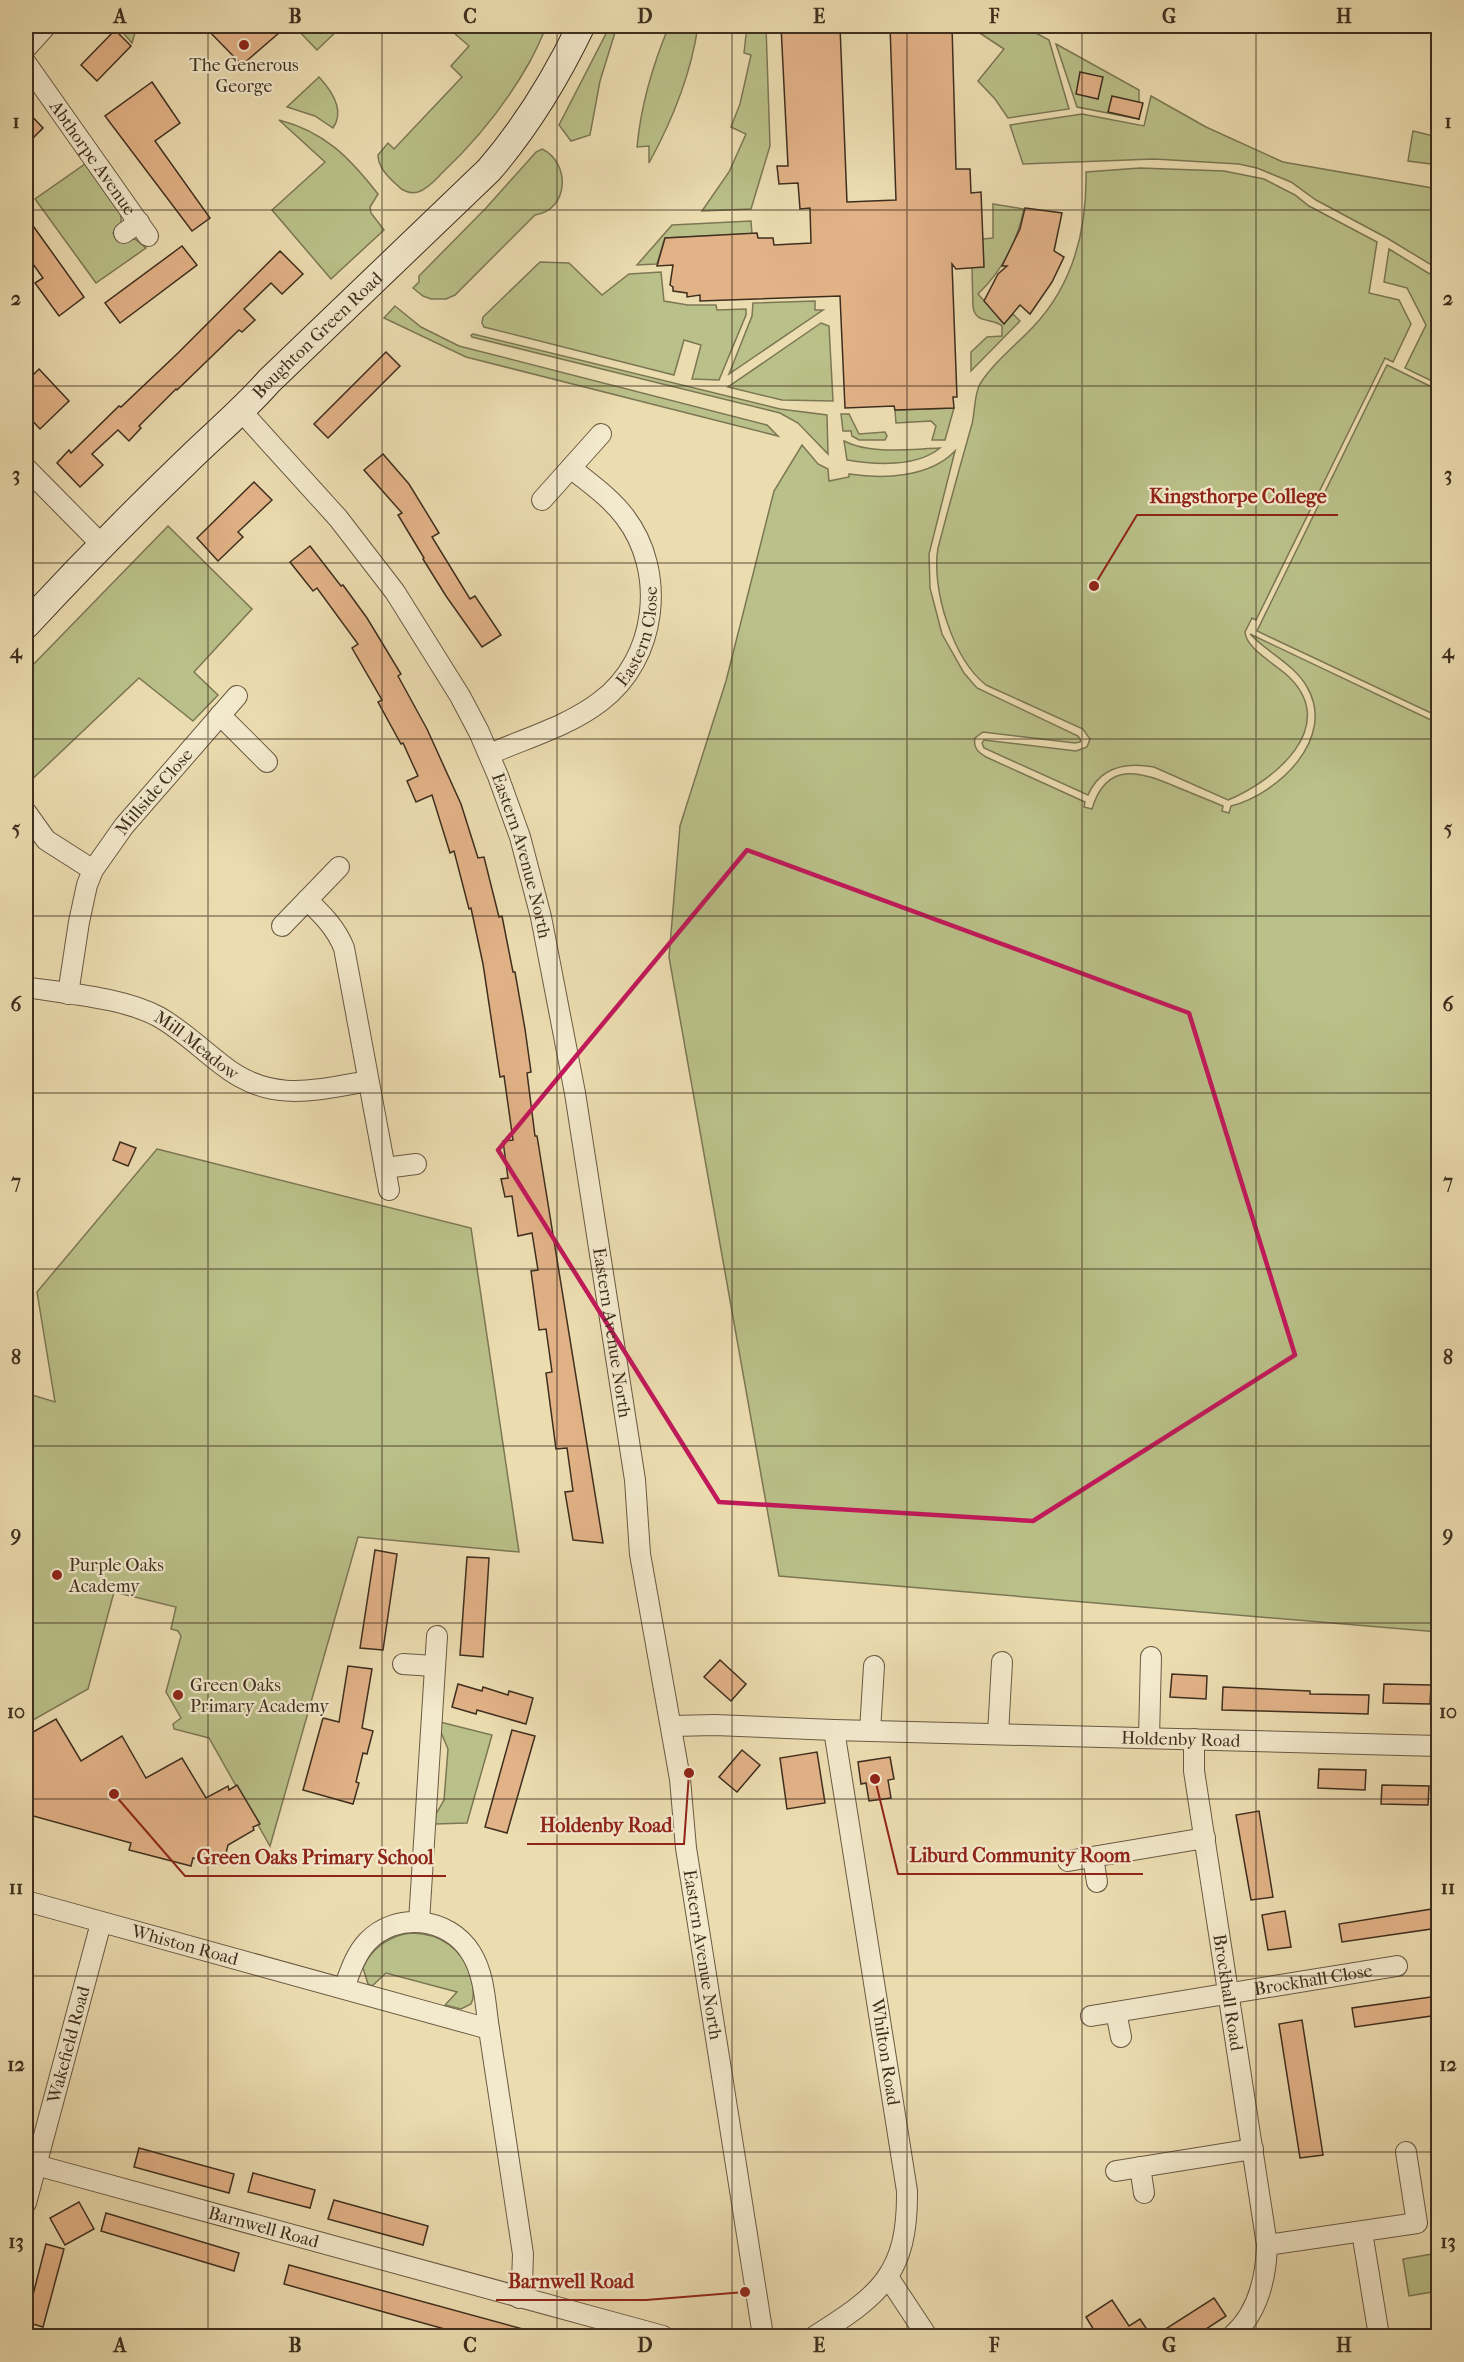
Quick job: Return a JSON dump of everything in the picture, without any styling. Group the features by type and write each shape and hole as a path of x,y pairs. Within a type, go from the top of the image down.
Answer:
{"street":[{"path":"26,48 46,26"},
{"name":"Boughton Green Road","path":"26,625 102,545 207,441 242,412 269,381 489,170 509,147 540,101 581,26"},
{"name":"Abthorpe Avenue","path":"26,63 137,230"},
{"name":"Eastern Avenue North","path":"242,412 338,518 395,592 460,696 490,754 529,868 566,1041 635,1480 639,1554 680,1779 686,1848 763,2337"},
{"path":"542,500 601,434"},
{"path":"26,468 102,545"},
{"name":"Eastern Close","path":"490,754 578,716 603,700 627,674 637,658 648,626 651,610 650,582 639,541 625,517 613,503 571,468"},
{"name":"Millside Close","path":"68,994 79,922 87,885 93,870 124,825 237,696"},
{"path":"220,715 267,762"},
{"path":"26,812 46,840 93,870"},
{"path":"282,926 339,867"},
{"path":"307,900 324,916 339,936 344,948 390,1190"},
{"name":"Mill Meadow","path":"26,987 120,1004 158,1017 181,1031 223,1066 247,1082 273,1091 300,1093 368,1081"},
{"path":"386,1168 416,1164"},
{"path":"419,1922 437,1636"},
{"path":"1149,1738 1151,1657"},
{"path":"998,1734 1002,1662"},
{"path":"403,1664 434,1666"},
{"path":"870,1731 874,1666"},
{"name":"Holdenby Road","path":"671,1726 715,1725 1438,1746"},
{"name":"Whilton Road","path":"815,2337 867,2301 888,2277 900,2252 907,2218 906,2191 834,1730"},
{"name":"Brockhall Road","path":"1194,1739 1194,1771 1268,2245 1265,2272 1259,2295 1246,2321 1232,2337"},
{"path":"1068,1861 1205,1838"},
{"path":"1093,1857 1097,1882"},
{"name":"Whiston Road","path":"26,1901 489,2029"},
{"path":"344,1988 355,1959 372,1937 389,1927 419,1922 435,1925 450,1932 466,1945 472,1955 481,1976 523,2254 519,2298"},
{"name":"Wakefield Road","path":"26,2203 102,1923"},
{"name":"Brockhall Close","path":"1091,2016 1397,1966"},
{"path":"1116,2012 1121,2037"},
{"path":"1116,2171 1253,2149"},
{"path":"1268,2245 1417,2223 1406,2152"},
{"name":"Barnwell Road","path":"36,2165 663,2337"},
{"path":"1140,2167 1144,2193"},
{"path":"1362,2232 1379,2337"},
{"path":"888,2277 927,2337"}],"highlighted area":[{"path":"747,850 1189,1013 1295,1355 1033,1521 719,1502 498,1150"}],"green space":[{"path":"117,26 137,26 132,43"},
{"path":"298,26 342,26 317,50 296,28"},
{"path":"446,26 547,26 520,78 501,107 479,134 456,160 422,191 409,192 401,189 387,175 380,164 378,155 388,143 394,149 462,77 451,66 469,46"},
{"path":"610,26 617,26 600,81 590,135 571,141 559,125"},
{"path":"669,26 698,26 691,62 680,96 649,163 649,146 637,147 641,116 648,85"},
{"path":"747,26 766,26 770,146 751,209 702,211 729,172 746,134 731,127 740,104 751,55 744,53"},
{"path":"969,26 1023,26 1049,40 1069,109 1008,118 995,99 978,81 1004,49"},
{"path":"1056,44 1139,90 1139,119 1077,107"},
{"path":"319,77 328,88 337,108 338,115 333,128 315,116 287,107"},
{"path":"1151,96 1206,127 1283,162 1438,189 1438,269 1387,238 1316,200 1291,182 1257,168 1239,164 1154,159 1023,164 1010,125 1082,114 1144,126"},
{"path":"279,120 310,131 323,139 346,157 378,194 370,207 371,213 384,230 331,279 272,210 325,162"},
{"path":"1413,131 1438,137 1438,165 1408,161"},
{"path":"542,149 558,165 561,175 560,196 555,205 535,215 455,295 446,299 431,299 413,288 419,282 419,276 486,208 536,152"},
{"path":"85,164 121,214 121,224 113,233 120,241 135,239 146,248 96,283 35,199"},
{"path":"1140,168 1224,171 1264,179 1377,242 1369,293 1399,300 1411,324 1393,362 1385,358 1256,620 1252,618 1245,632 1256,651 1289,677 1303,696 1307,715 1304,733 1295,750 1281,766 1264,780 1228,800 1154,767 1134,765 1115,769 1099,778 1088,795 984,748 982,743 984,740 1076,751 1087,747 1090,739 1083,729 986,685 974,673 954,641 941,603 938,583 938,548 972,424 980,384 998,361 1047,311 1068,275 1084,214 1086,172"},
{"path":"993,204 1024,209 1008,255 1002,266 978,294 1004,323 1013,314 1020,321 971,371 971,352 987,337 1002,336 1002,326 981,319 973,307 972,268 983,239 993,238"},
{"path":"751,221 752,234 665,238 657,264 637,265 672,225"},
{"path":"1389,249 1438,279 1438,384 1405,368 1426,325 1407,288 1384,282"},
{"path":"540,262 569,263 602,295 629,274 661,272 664,301 688,305 716,305 717,310 746,309 746,315 719,380 692,379 701,345 684,340 674,375 484,327 483,317"},
{"path":"815,301 815,310 823,310 729,374 752,316 753,303"},
{"path":"395,306 421,327 459,346 767,425 778,436 466,357 384,318"},
{"path":"821,323 829,326 833,401 782,400 728,387"},
{"path":"473,334 780,409 827,415 828,454 798,423 780,413 472,337"},
{"path":"1387,365 1438,390 1438,696 1431,713 1257,631"},
{"path":"954,408 945,440 932,440 936,426 931,421 896,423 895,410"},
{"path":"841,414 849,414 859,434 885,432 887,436 885,440 859,440 852,436 851,431 843,431"},
{"path":"844,441 879,450 940,448 920,459 896,463 871,463 847,460"},
{"path":"802,445 818,464 828,469 829,481 849,477 849,474 891,476 919,471 932,467 955,451 929,554 930,588 942,634 964,673 977,688 1078,736 1081,740 1075,743 983,732 975,738 975,747 986,757 1085,802 1084,807 1092,809 1107,782 1116,776 1139,774 1223,806 1222,811 1229,813 1231,806 1249,800 1284,777 1309,744 1314,725 1314,706 1307,687 1296,672 1250,634 1433,721 1438,710 1438,1632 779,1576 669,957 680,826 726,681 774,491"},
{"path":"168,526 252,609 194,672 218,695 193,721 139,678 26,785 26,672"},
{"path":"157,1149 471,1228 519,1552 358,1537 270,1846 209,1738 174,1729 173,1724 181,1718 166,1692 181,1636 178,1631 171,1629 176,1607 114,1592 88,1689 26,1724 26,1393 55,1402 37,1292"},
{"path":"440,1722 492,1735 467,1823 435,1824 436,1814 444,1800 448,1749 440,1730"},
{"path":"411,1933 441,1940 462,1958 473,1987 471,2004 461,2009 445,2005 457,1992 386,1973 372,1986 368,1984 363,1968 371,1954 396,1936"},
{"path":"1438,2253 1438,2291 1409,2296 1403,2259"}],"building":[{"name":"The Generous George","path":"204,26 287,26 242,65"},
{"path":"781,26 840,26 847,202 896,200 890,26 952,26 956,169 970,169 971,193 981,192 984,267 956,269 952,264 957,397 953,397 954,408 895,410 894,406 845,408 840,296 700,301 700,295 687,297 687,293 673,291 670,285 673,265 657,266 665,238 757,233 758,238 773,238 774,245 811,243 810,208 800,209 798,183 779,184 777,166 788,166"},
{"path":"115,30 131,46 97,81 81,65"},
{"path":"1080,72 1103,77 1098,99 1076,94"},
{"path":"152,82 180,123 155,141 210,218 192,231 105,116"},
{"path":"1112,96 1143,103 1139,119 1108,112"},
{"path":"26,110 43,128 26,145"},
{"path":"1025,208 1062,213 1054,251 1064,257 1052,282 1030,314 1020,305 1004,324 984,301 998,274 1007,266 1002,266 1020,229"},
{"path":"26,216 84,297 59,316 35,283 43,278 26,254"},
{"path":"182,246 197,265 120,323 105,303"},
{"path":"280,251 303,274 282,294 271,283 244,309 255,320 242,332 239,330 176,389 139,426 141,428 129,441 118,430 92,454 103,465 80,487 57,463 69,450 71,453 178,353"},
{"path":"386,352 400,366 328,438 314,424"},
{"path":"39,369 69,401 40,429 26,414 26,382"},
{"path":"383,454 409,484 439,533 432,537 470,599 475,596 501,635 482,647 423,559 398,515 402,513 364,470"},
{"path":"254,482 272,500 238,532 243,537 218,561 197,538"},
{"path":"310,546 367,618 401,674 398,676 427,729 461,804 478,858 484,857 499,917 502,916 525,1029 531,1072 527,1073 535,1136 537,1136 603,1543 573,1540 565,1492 573,1491 567,1448 556,1449 546,1373 552,1372 546,1329 539,1330 531,1271 538,1270 532,1233 518,1236 512,1196 505,1197 501,1179 508,1178 503,1141 513,1140 504,1076 500,1077 483,964 471,908 469,909 454,851 450,853 432,795 416,802 407,781 418,776 403,743 401,744 378,702 382,700 352,648 358,644 317,588 313,591 290,562"},
{"path":"120,1142 136,1148 128,1166 113,1160"},
{"path":"375,1550 397,1554 383,1650 360,1648"},
{"path":"467,1557 489,1558 483,1657 460,1655"},
{"path":"720,1660 746,1684 731,1701 704,1677"},
{"path":"348,1666 372,1669 362,1728 373,1731 367,1754 363,1753 356,1782 359,1783 353,1804 303,1790 323,1718 339,1722"},
{"path":"1172,1674 1207,1676 1206,1699 1170,1697"},
{"path":"458,1684 482,1691 483,1687 508,1695 509,1691 533,1698 526,1724 477,1710 476,1714 452,1707"},
{"path":"1384,1684 1431,1685 1430,1704 1383,1703"},
{"path":"1223,1687 1310,1691 1310,1694 1369,1695 1368,1714 1222,1710"},
{"path":"56,1719 81,1761 122,1736 146,1778 182,1758 206,1798 228,1786 229,1790 237,1785 260,1824 228,1845 223,1865 193,1858 191,1866 129,1850 131,1843 26,1814 26,1736"},
{"path":"512,1730 535,1736 507,1833 485,1827"},
{"path":"742,1750 760,1765 737,1792 719,1777"},
{"path":"817,1752 825,1803 787,1809 780,1758"},
{"path":"890,1757 894,1779 888,1780 891,1798 869,1801 866,1783 861,1784 858,1762"},
{"path":"1319,1769 1366,1770 1365,1790 1318,1788"},
{"path":"1382,1785 1429,1786 1428,1805 1381,1804"},
{"path":"1259,1811 1273,1897 1251,1900 1236,1815"},
{"path":"1438,1908 1438,1928 1342,1942 1339,1924"},
{"path":"1285,1911 1291,1947 1268,1950 1262,1915"},
{"path":"1438,1996 1438,2015 1355,2027 1352,2008"},
{"path":"1302,2020 1323,2155 1300,2158 1279,2024"},
{"path":"139,2148 234,2174 229,2193 134,2167"},
{"path":"253,2173 315,2190 310,2208 248,2192"},
{"path":"334,2200 428,2226 423,2245 328,2219"},
{"path":"79,2202 94,2229 65,2245 50,2218"},
{"path":"106,2213 239,2253 234,2271 101,2231"},
{"path":"46,2244 64,2249 43,2327 26,2322"},
{"path":"289,2265 530,2331 529,2337 473,2337 284,2284"},
{"path":"1214,2298 1226,2316 1194,2337 1153,2337"},
{"path":"1112,2300 1129,2326 1140,2319 1152,2337 1098,2337 1086,2317"}],"place":[{"name":"The Generous George","path":"244,45"},
{"name":"Kingsthorpe College","path":"1094,586"},
{"name":"Purple Oaks Academy","path":"57,1575"},
{"name":"Green Oaks Primary Academy","path":"178,1695"},
{"name":"Holdenby Road","path":"689,1773"},
{"name":"Liburd Community Room","path":"875,1779"},
{"name":"Green Oaks Primary School","path":"114,1794"},
{"name":"Barnwell Road","path":"745,2292"}]}
